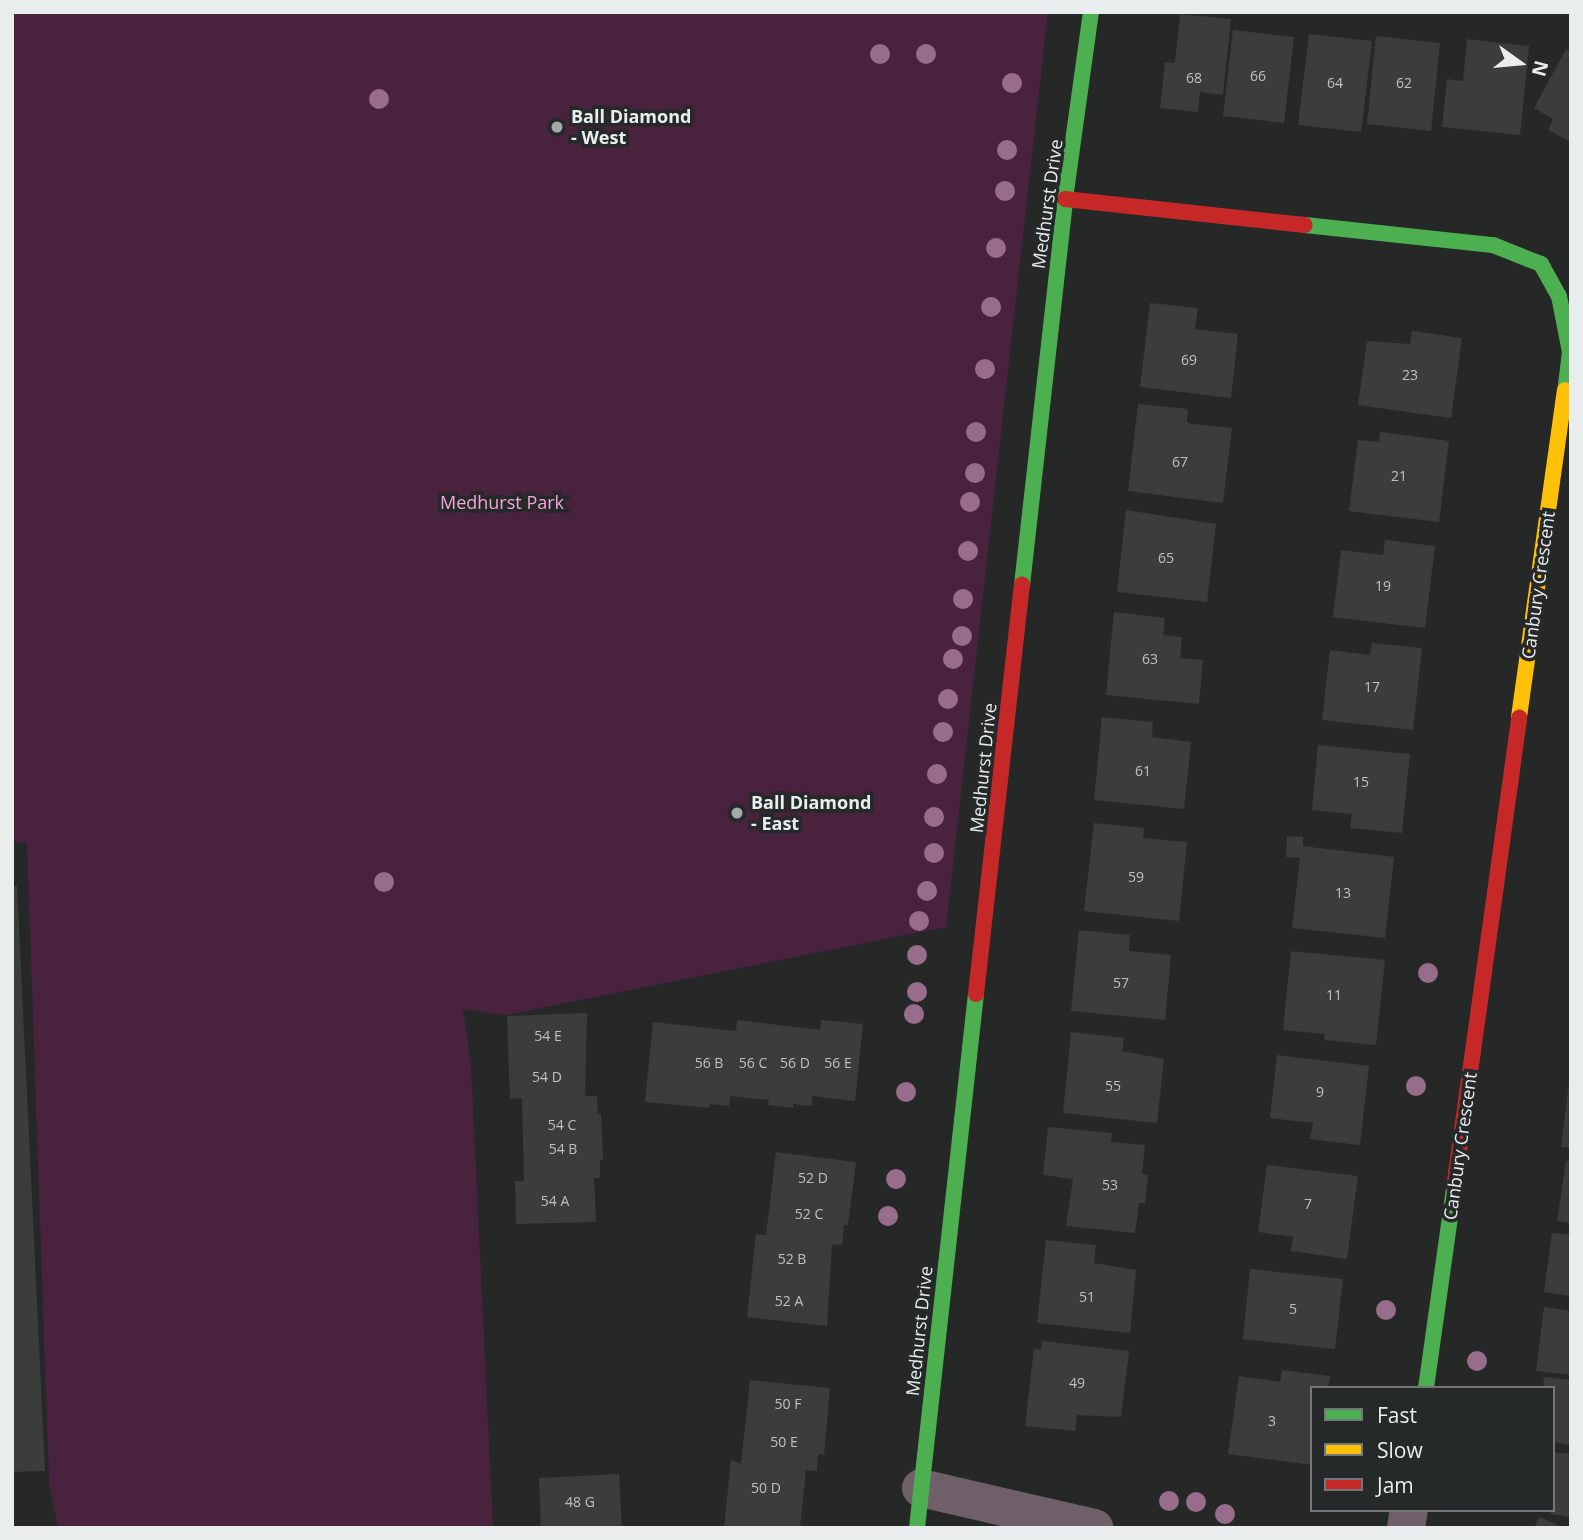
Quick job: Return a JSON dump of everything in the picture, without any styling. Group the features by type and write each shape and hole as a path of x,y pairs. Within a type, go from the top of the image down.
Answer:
{"street":[{"name":"Medhurst Drive","path":"918,1528 1065,199 1091,12"},
{"name":"Canbury Crescent","path":"1065,199 1493,244 1541,264 1559,296 1570,352 1426,1386"},
{"path":"921,1488 1094,1528"}],"green space":[{"name":"Medhurst Park","path":"12,12 1048,12 946,927 505,1015 463,1009 471,1066 493,1528 58,1528 49,1483 27,843 12,841"}],"building":[{"path":"1180,14 1231,19 1223,95 1200,92 1198,112 1160,108 1165,62 1175,63"},
{"path":"1233,30 1294,37 1284,123 1223,116"},
{"path":"1309,34 1372,41 1361,132 1298,125"},
{"path":"1376,36 1440,43 1431,131 1367,124"},
{"path":"1467,39 1529,46 1520,135 1442,127 1447,79 1463,81"},
{"path":"1566,49 1571,52 1571,142 1548,130 1553,119 1534,108"},
{"path":"1150,303 1198,308 1195,329 1238,334 1231,398 1140,387"},
{"path":"1412,331 1462,338 1451,418 1358,405 1367,341 1410,344"},
{"path":"1138,404 1188,409 1187,422 1232,428 1223,503 1128,491"},
{"path":"1380,432 1449,441 1439,522 1349,511 1358,440 1379,442"},
{"path":"1126,510 1216,524 1207,602 1117,592"},
{"path":"1385,540 1435,546 1425,628 1333,617 1341,550 1383,555"},
{"path":"1114,612 1165,618 1163,635 1182,637 1180,658 1203,660 1199,704 1106,695"},
{"path":"1372,643 1422,648 1413,730 1322,720 1330,650 1370,655"},
{"path":"1102,717 1153,722 1152,737 1191,742 1184,809 1094,800"},
{"path":"1318,745 1410,754 1402,833 1350,828 1352,814 1312,810"},
{"path":"1094,823 1144,828 1143,838 1187,842 1179,921 1084,911"},
{"path":"1287,836 1303,837 1303,846 1394,857 1385,938 1292,928 1300,858 1286,857"},
{"path":"12,886 17,886 45,1471 12,1472"},
{"path":"1079,930 1130,935 1129,951 1171,955 1165,1020 1071,1011"},
{"path":"1291,951 1385,960 1376,1045 1324,1040 1325,1034 1283,1030"},
{"path":"587,1013 585,1096 597,1096 598,1114 601,1114 603,1160 600,1160 600,1178 594,1178 596,1222 516,1224 515,1181 524,1181 522,1098 510,1099 507,1016"},
{"path":"737,1020 820,1030 821,1020 863,1024 855,1101 812,1096 812,1106 793,1104 793,1108 768,1105 769,1100 730,1096 729,1106 710,1104 709,1108 645,1102 653,1022 736,1031"},
{"path":"1071,1032 1124,1038 1122,1051 1164,1059 1157,1123 1063,1113"},
{"path":"1277,1055 1369,1066 1360,1145 1310,1139 1313,1123 1270,1118"},
{"path":"1571,1082 1571,1148 1561,1147"},
{"path":"1048,1127 1112,1133 1111,1142 1145,1145 1142,1174 1148,1175 1145,1203 1139,1203 1135,1233 1066,1226 1073,1179 1043,1175"},
{"path":"776,1152 856,1162 848,1225 844,1225 842,1245 832,1244 827,1326 747,1317 756,1234 766,1235"},
{"path":"1566,1161 1571,1162 1571,1223 1557,1221"},
{"path":"1267,1165 1358,1176 1347,1259 1291,1251 1293,1237 1258,1232"},
{"path":"1552,1233 1571,1235 1571,1296 1544,1292"},
{"path":"1046,1240 1096,1245 1094,1263 1136,1270 1130,1333 1037,1323"},
{"path":"1250,1269 1343,1279 1335,1349 1243,1339"},
{"path":"1544,1307 1571,1311 1571,1375 1536,1371"},
{"path":"1042,1341 1129,1351 1121,1417 1077,1415 1075,1431 1025,1426 1034,1349 1041,1350"},
{"path":"1282,1370 1330,1376 1328,1386 1310,1386 1310,1465 1228,1454 1239,1376 1280,1382"},
{"path":"1544,1377 1571,1380 1571,1445 1555,1442 1555,1386 1543,1386"},
{"path":"750,1380 830,1388 824,1455 818,1454 817,1471 806,1470 800,1528 724,1528 731,1460 741,1464"},
{"path":"1555,1452 1571,1454 1571,1517 1550,1514 1555,1512"},
{"path":"619,1474 622,1528 541,1528 539,1478"},
{"path":"1539,1517 1565,1528 1534,1528"}],"traffic: fast":[{"path":"1022,585 1065,199 1091,12"},
{"path":"1305,225 1493,245 1541,264 1559,296 1570,352 1565,390"},
{"path":"917,1528 976,994"},
{"path":"1426,1386 1454,1188"}],"traffic: slow":[{"path":"1519,717 1565,390"}],"traffic: jam":[{"path":"1065,199 1305,225"},
{"path":"976,994 1022,585"},
{"path":"1454,1188 1519,717"}],"place":[{"name":"Ball Diamond - West","path":"557,127"},
{"name":"Ball Diamond - East","path":"737,813"}]}
